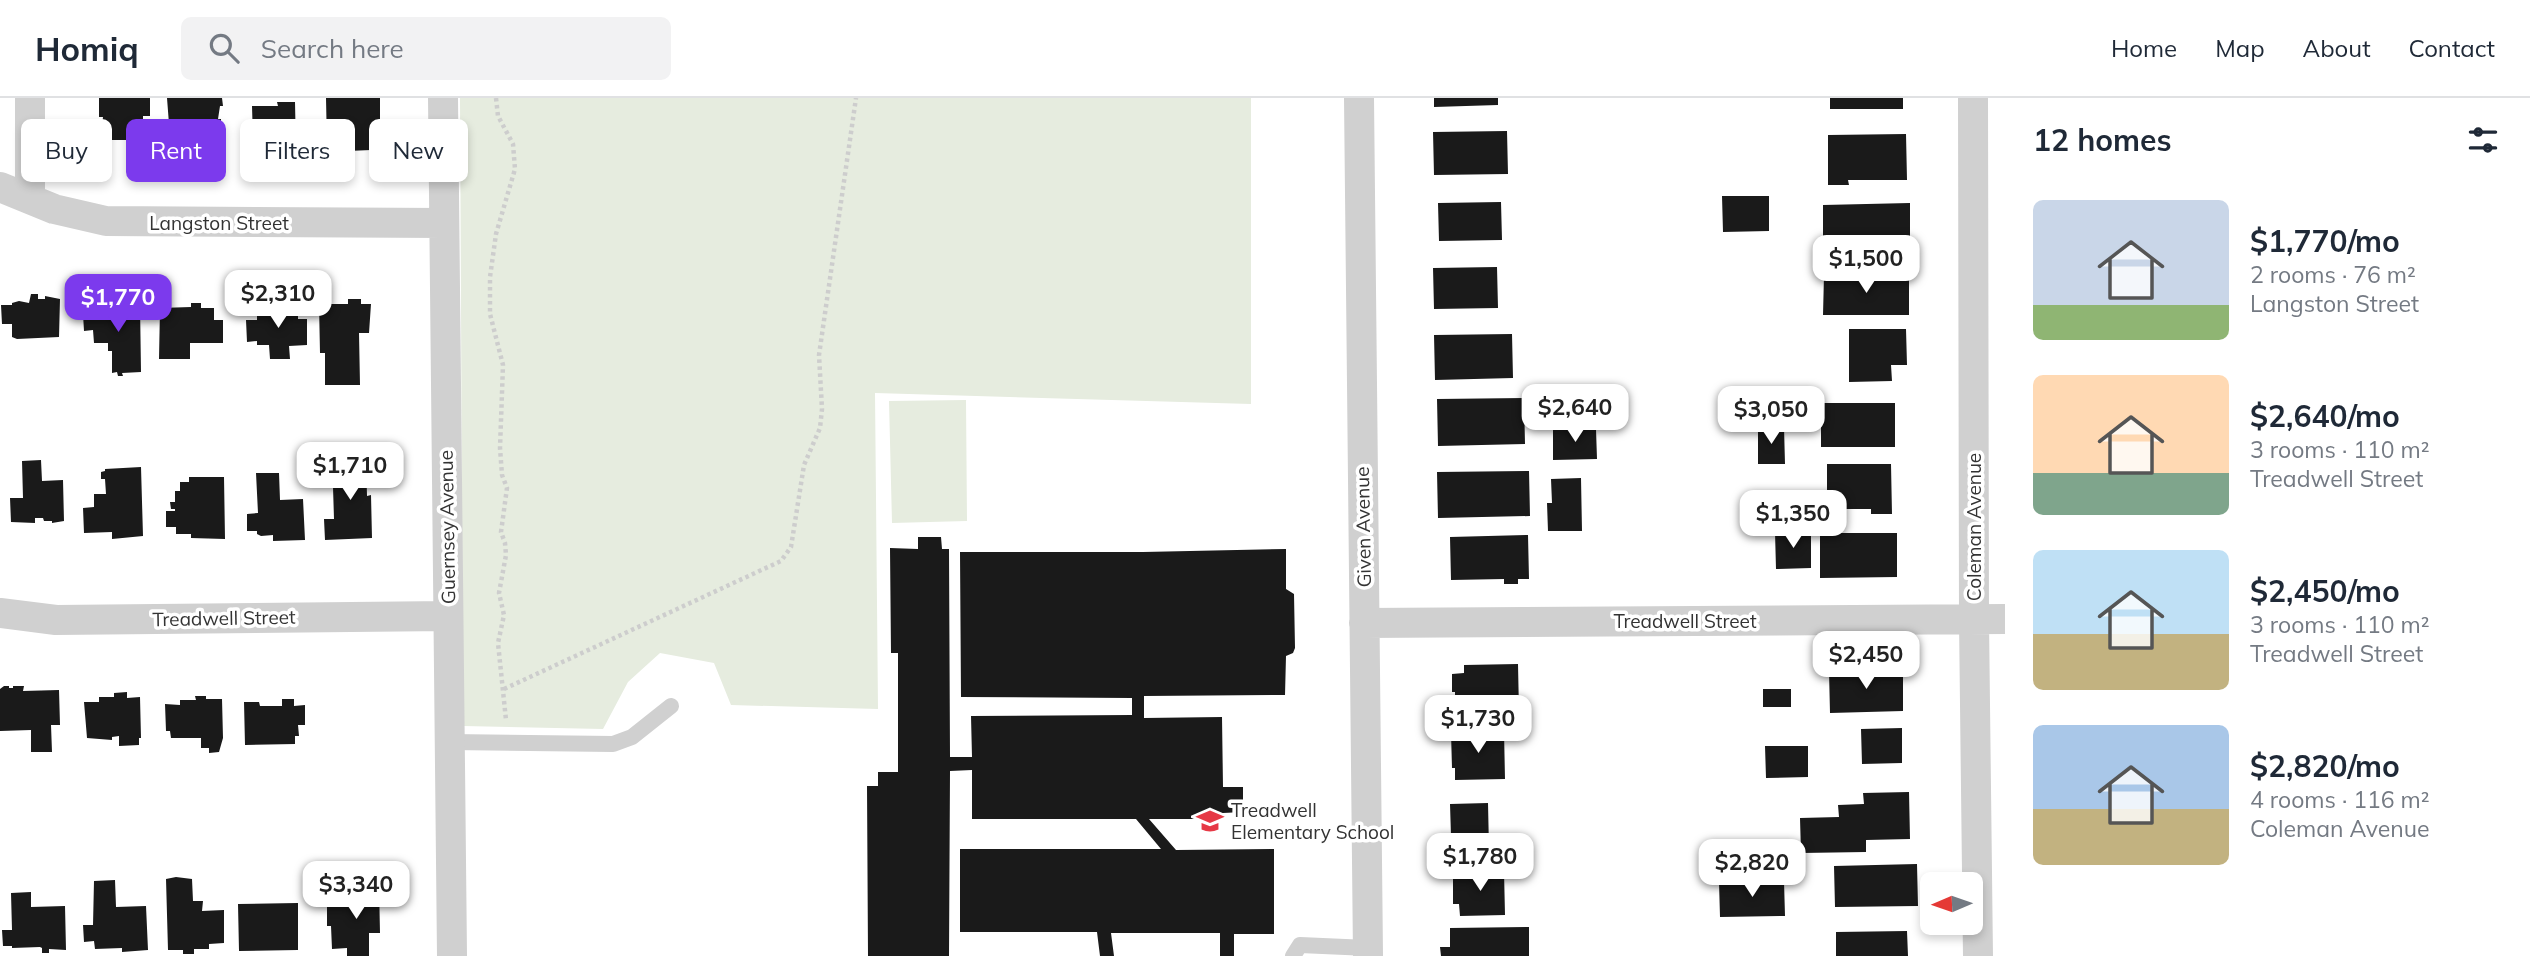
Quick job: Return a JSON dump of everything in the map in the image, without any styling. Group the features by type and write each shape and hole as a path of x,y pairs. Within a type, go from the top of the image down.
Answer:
{"street":[{"path":"30,98 30,199"},
{"name":"Guernsey Avenue","path":"443,98 452,956"},
{"name":"Given Avenue","path":"1359,98 1368,952"},
{"name":"Coleman Avenue","path":"1973,98 1978,956"},
{"name":"Langston Street","path":"0,187 54,209 106,221 444,223"},
{"name":"Treadwell Street","path":"0,613 56,620 448,616"},
{"name":"Treadwell Street","path":"1364,624 2005,619"}],"lane":[{"path":"450,742 613,744 632,737 671,706"},
{"path":"1293,956 1300,946 1368,952"}],"path":[{"path":"496,98 498,116 513,144 516,169 496,234 490,277 490,314 503,365 500,448 502,475 507,488 501,532 506,555 499,593 504,615 498,643 499,666 505,689 507,743"},
{"path":"505,689 781,561 790,547 804,465 820,428 822,410 819,355 856,98"}],"shaded area":[{"path":"460,98 1251,98 1251,404 875,393 878,709 731,705 714,663 660,653 628,682 603,729 463,726 460,182 468,182 468,119 460,119"},
{"path":"966,400 967,521 892,523 889,401"}],"building":[{"path":"99,98 150,98 150,116 143,116 143,119 126,119 126,140 112,140 112,119 99,117"},
{"path":"167,98 222,98 223,106 220,106 218,119 169,119"},
{"path":"326,98 380,98 380,119 369,119 369,150 355,151 355,119 326,119"},
{"path":"1434,98 1498,98 1498,105 1434,107"},
{"path":"1830,98 1903,98 1903,109 1830,109"},
{"path":"277,102 295,102 295,119 252,119 252,106 278,106"},
{"path":"1507,131 1508,174 1434,175 1433,132"},
{"path":"1906,134 1907,180 1848,180 1849,185 1828,185 1828,135"},
{"path":"1722,196 1769,196 1769,231 1723,232"},
{"path":"1501,202 1502,240 1439,241 1438,203"},
{"path":"1910,203 1910,247 1839,247 1839,244 1823,244 1823,205"},
{"path":"1497,267 1498,308 1434,309 1433,268"},
{"path":"1824,275 1909,275 1909,315 1823,315"},
{"path":"31,294 38,294 38,299 45,299 45,296 60,299 59,337 17,339 12,337 12,324 2,324 1,305 12,305 19,301 29,303"},
{"path":"348,299 361,299 361,304 371,304 369,333 359,333 360,385 325,385 325,353 320,353 319,304 348,304"},
{"path":"119,301 119,305 140,304 141,372 122,373 123,376 118,376 117,372 112,373 112,351 108,351 108,343 94,343 93,330 84,331 83,314 94,314 93,302"},
{"path":"274,301 283,301 283,307 298,307 298,319 307,319 307,345 289,346 290,359 270,359 269,345 257,345 257,341 247,342 246,320 257,320 257,307 274,307"},
{"path":"191,303 201,303 201,308 214,308 214,320 223,320 223,343 190,343 190,359 159,359 160,308 191,307"},
{"path":"1849,329 1906,329 1907,365 1891,365 1892,381 1849,382"},
{"path":"1512,334 1513,378 1435,380 1434,335"},
{"path":"1524,398 1525,444 1438,446 1437,399"},
{"path":"1821,403 1895,403 1895,447 1821,447"},
{"path":"1758,427 1784,427 1785,464 1758,464"},
{"path":"1553,429 1596,429 1597,459 1553,460"},
{"path":"332,459 366,459 367,496 371,495 372,538 325,540 324,519 334,519 333,487 339,487 339,481 333,481"},
{"path":"41,460 42,481 63,480 64,521 52,523 44,521 43,518 35,518 35,523 11,522 10,498 23,498 22,461"},
{"path":"1827,464 1891,464 1892,514 1871,514 1871,509 1827,509"},
{"path":"141,467 143,536 112,539 112,532 84,533 83,508 94,507 94,494 106,494 105,479 101,479 101,472 105,469"},
{"path":"1529,471 1530,516 1438,518 1437,472"},
{"path":"256,473 279,473 280,500 303,499 305,540 273,541 273,535 261,536 257,531 247,531 247,514 258,513"},
{"path":"189,477 224,477 225,539 191,538 191,534 176,534 176,527 166,527 166,511 175,511 171,509 170,502 175,502 175,491 180,491 180,482 189,482"},
{"path":"1581,478 1582,531 1548,531 1547,503 1552,503 1551,479"},
{"path":"1763,491 1795,491 1795,523 1764,523"},
{"path":"1811,531 1811,568 1776,569 1775,532"},
{"path":"1820,533 1897,533 1897,577 1820,578"},
{"path":"1528,535 1529,579 1518,579 1518,584 1504,584 1504,579 1451,580 1450,537"},
{"path":"918,537 941,537 942,549 949,549 950,757 972,757 971,716 1132,715 1132,698 961,697 960,552 1286,549 1286,589 1294,594 1295,648 1293,653 1286,656 1285,695 1144,696 1144,718 1222,717 1223,787 1243,787 1243,812 1223,813 1223,819 1149,819 1176,850 1274,849 1274,934 1234,934 1234,956 1220,956 1220,933 1111,933 1114,956 1100,956 1097,932 960,932 960,849 1161,849 1136,819 972,819 972,770 950,771 949,956 868,956 867,786 878,786 878,772 898,772 898,653 891,653 890,548 918,549"},
{"path":"1518,664 1519,712 1459,713 1459,698 1455,698 1455,692 1452,692 1452,674 1464,673 1464,665"},
{"path":"1903,669 1903,711 1830,713 1829,671"},
{"path":"4,686 24,686 23,691 59,690 60,725 51,725 52,752 31,752 31,730 0,731 0,689"},
{"path":"1763,689 1791,689 1791,707 1763,707"},
{"path":"127,692 127,698 140,697 139,745 119,746 119,736 112,737 112,740 87,738 84,702 99,702 99,697 114,697 114,693"},
{"path":"195,696 222,699 223,738 219,752 209,753 209,748 201,748 201,738 171,738 170,731 166,731 165,704 180,705 180,700 196,700"},
{"path":"282,699 294,699 294,706 305,705 305,725 298,725 299,736 295,736 295,744 245,745 244,702 259,702 260,706 282,706"},
{"path":"1902,728 1902,763 1862,764 1861,729"},
{"path":"1504,731 1505,779 1455,780 1451,732"},
{"path":"1765,746 1808,746 1808,777 1766,778"},
{"path":"1909,792 1910,839 1866,840 1866,852 1801,853 1800,818 1839,817 1838,805 1864,804 1863,793"},
{"path":"1488,803 1489,849 1456,849 1456,836 1451,836 1450,804"},
{"path":"1917,864 1918,906 1835,907 1834,866"},
{"path":"1504,871 1505,915 1460,916 1459,904 1453,904 1453,872"},
{"path":"166,879 192,879 193,901 203,901 202,911 224,910 224,943 209,944 209,949 194,949 194,954 183,954 183,950 168,950"},
{"path":"115,880 116,907 146,906 148,950 122,952 122,948 95,949 94,941 84,942 83,925 93,925 94,881"},
{"path":"1784,881 1785,916 1720,917 1719,882"},
{"path":"351,886 379,886 380,933 369,933 369,956 347,956 347,948 332,949 331,926 327,926 327,906 351,906"},
{"path":"31,892 31,907 65,906 66,950 49,949 49,953 42,953 40,947 3,946 2,930 12,930 11,893"},
{"path":"298,903 298,950 239,951 238,904"},
{"path":"1529,927 1529,956 1441,956 1440,947 1450,947 1450,928"},
{"path":"1907,931 1908,956 1836,956 1836,932"}],"place":[{"name":"Treadwell Elementary School","path":"1210,821"}]}
